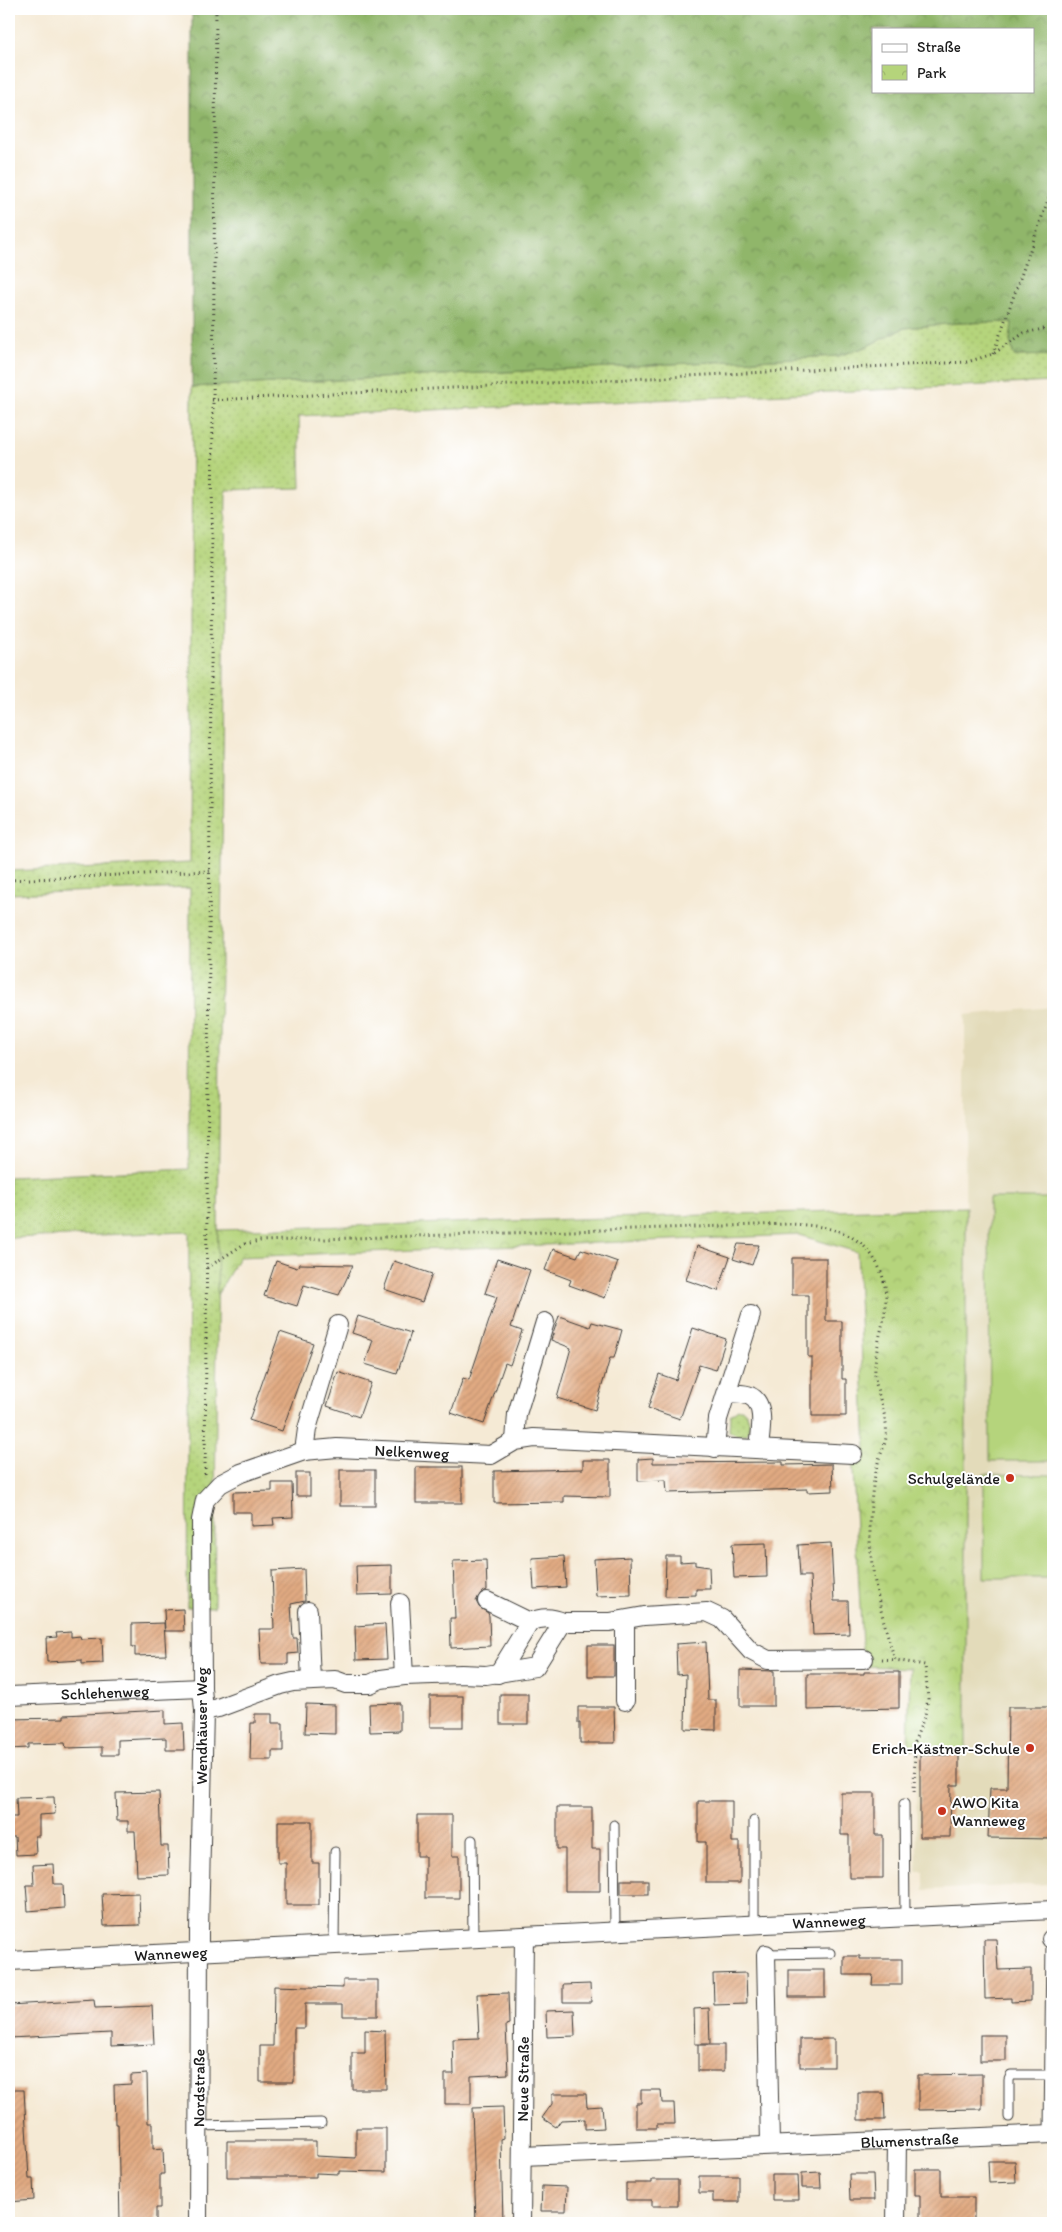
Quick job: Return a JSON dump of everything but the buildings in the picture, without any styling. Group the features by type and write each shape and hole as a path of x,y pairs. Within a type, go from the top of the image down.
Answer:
{"street":[{"path":"715,1448 718,1419 751,1315"},
{"path":"514,1441 517,1414 546,1322"},
{"path":"304,1451 307,1429 338,1325"},
{"path":"727,1393 749,1396 758,1404 760,1410 759,1448"},
{"name":"Nelkenweg","path":"205,1500 220,1484 241,1473 304,1451 337,1448 491,1455 514,1441 534,1438 853,1454"},
{"name":"Wendhäuser Weg","path":"199,1952 204,1711 202,1688 202,1520 205,1500"},
{"path":"487,1601 530,1622"},
{"path":"400,1603 404,1676"},
{"path":"308,1611 311,1681"},
{"path":"498,1674 530,1622 538,1619 555,1618 564,1622 610,1622 644,1616 707,1612 722,1619 751,1651 768,1660 864,1659"},
{"path":"625,1620 625,1701"},
{"path":"204,1711 218,1708 280,1685 335,1680 346,1684 370,1684 381,1679 404,1676 498,1674 535,1667 564,1622"},
{"name":"Schlehenweg","path":"9,1696 202,1688"},
{"name":"Wanneweg","path":"9,1961 1053,1910"},
{"name":"Neue Straße","path":"521,2223 524,1936"},
{"name":"Nordstraße","path":"198,2223 199,1952"},
{"path":"766,1954 770,2144"},
{"name":"Blumenstraße","path":"522,2156 770,2144 897,2141 1051,2134"},
{"path":"896,2223 897,2141"}],"lane":[{"path":"904,1804 905,1917"},
{"path":"754,1821 754,1924"},
{"path":"614,1825 615,1931"},
{"path":"472,1840 473,1938"},
{"path":"334,1945 335,1852"},
{"name":"Blumenstraße","path":"1051,2134 1052,1939"},
{"path":"766,1954 830,1953"},
{"path":"1009,2117 1009,2080 1011,2076 1051,2075"},
{"path":"199,2126 321,2123"}],"path":[{"path":"205,1500 216,9"},
{"path":"993,354 1053,186"},
{"path":"212,400 968,362 993,354 1024,333 1053,327"},
{"path":"9,880 210,870"},
{"path":"207,1268 244,1244 260,1241 789,1224 826,1227 855,1238 874,1258 881,1274 886,1296 886,1310 875,1372 879,1401 886,1424 886,1438 878,1463 869,1532 878,1592 885,1627 895,1660 925,1665 928,1699 925,1715 916,1740 914,1799"}],"shaded area":[{"name":"Schulgelände","path":"1053,1007 1053,1884 924,1890 924,1872 917,1872 916,1749 966,1749 965,1015"}],"green space":[{"path":"192,9 1053,9 1053,355 1014,356 1010,341 1012,322 958,323 904,328 863,348 838,356 192,387"},
{"path":"1013,322 1010,341 1015,356 1053,355 1053,382 299,416 301,488 226,490 214,1607 187,1607 189,1232 9,1238 9,1177 189,1169 190,888 9,894 9,871 190,863 192,387 838,356 863,348 904,328 958,323"},
{"path":"989,1198 1053,1198 1053,1461 990,1461"},
{"path":"966,1207 966,1750 908,1749 910,1668 863,1666 852,1450 866,1450 857,1252 799,1235 239,1257 217,1295 218,1230"},
{"path":"738,1409 742,1409 745,1412 748,1417 749,1427 747,1434 738,1436 729,1431 730,1415"},
{"path":"984,1474 1053,1475 1053,1578 984,1578"}],"place":[{"name":"Schulgelände","path":"1010,1478"},
{"name":"Erich-Kästner-Schule","path":"1030,1748"},
{"name":"AWO Kita Wanneweg","path":"942,1811"}]}
